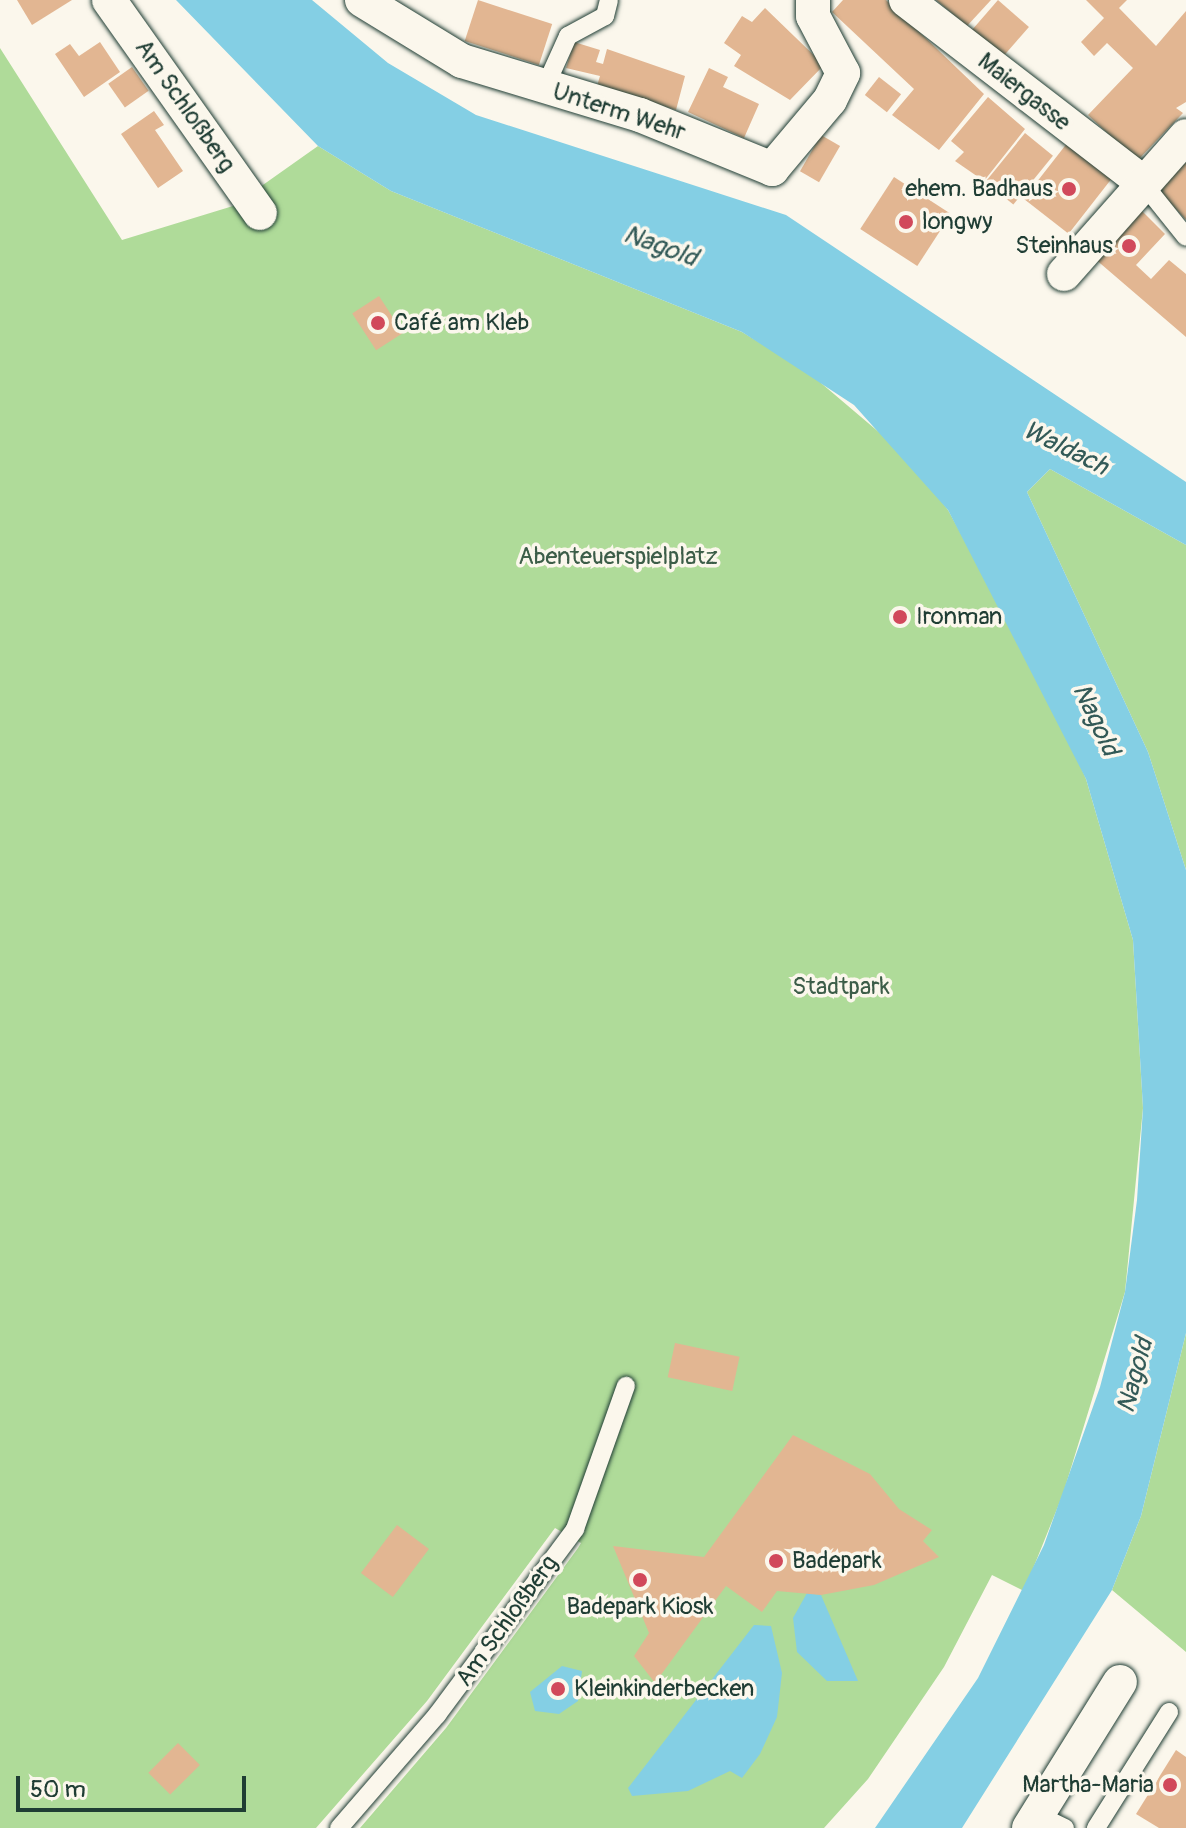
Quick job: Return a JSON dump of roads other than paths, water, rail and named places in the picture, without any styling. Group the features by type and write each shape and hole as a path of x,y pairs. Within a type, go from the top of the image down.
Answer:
{"street":[{"name":"Am Schloßberg","path":"109,0 260,213"},
{"name":"Unterm Wehr","path":"362,0 462,61 640,115 772,169 830,100 843,73 813,16 813,0"},
{"name":"Maiergasse","path":"906,0 1142,182"},
{"path":"1064,274 1142,182 1186,136"},
{"path":"1044,1824 1120,1682"}],"lane":[{"path":"545,87 568,36 605,16 609,0"},
{"path":"1142,182 1186,237"},
{"name":"Am Schloßberg","path":"339,1828 437,1715 575,1529 626,1386"},
{"path":"1096,1828 1169,1712"}],"water":[{"path":"176,0 312,0 388,63 476,115 786,215 1186,482 1186,545 1050,469 1027,492 1148,752 1186,870 1186,1333 1141,1516 1112,1590 962,1828 875,1828 978,1678 1044,1545 1100,1387 1125,1292 1137,1200 1143,1108 1133,940 1086,779 948,510 854,405 742,332 391,191 318,146"},
{"path":"807,1593 821,1595 858,1681 827,1681 797,1652 793,1618"},
{"path":"754,1625 771,1626 782,1673 777,1717 760,1754 742,1778 730,1771 688,1791 632,1796 628,1788"},
{"name":"Kleinkinderbecken","path":"562,1666 582,1671 578,1701 559,1714 535,1711 530,1692"}],"place":[{"name":"ehem. Badhaus","path":"1069,189"},
{"name":"longwy","path":"906,222"},
{"name":"Steinhaus","path":"1129,246"},
{"name":"Café am Kleb","path":"378,323"},
{"name":"Ironman","path":"900,617"},
{"name":"Badepark","path":"776,1561"},
{"name":"Badepark Kiosk","path":"640,1580"},
{"name":"Kleinkinderbecken","path":"558,1689"},
{"name":"Martha-Maria","path":"1170,1785"}],"water label":[{"name":"Nagold","path":"660,247"},
{"name":"Waldach","path":"1065,449"},
{"name":"Nagold","path":"1095,720"},
{"name":"Nagold","path":"1136,1376"}],"park label":[{"name":"Abenteuerspielplatz","path":"618,557"},
{"name":"Stadtpark","path":"841,987"}]}
